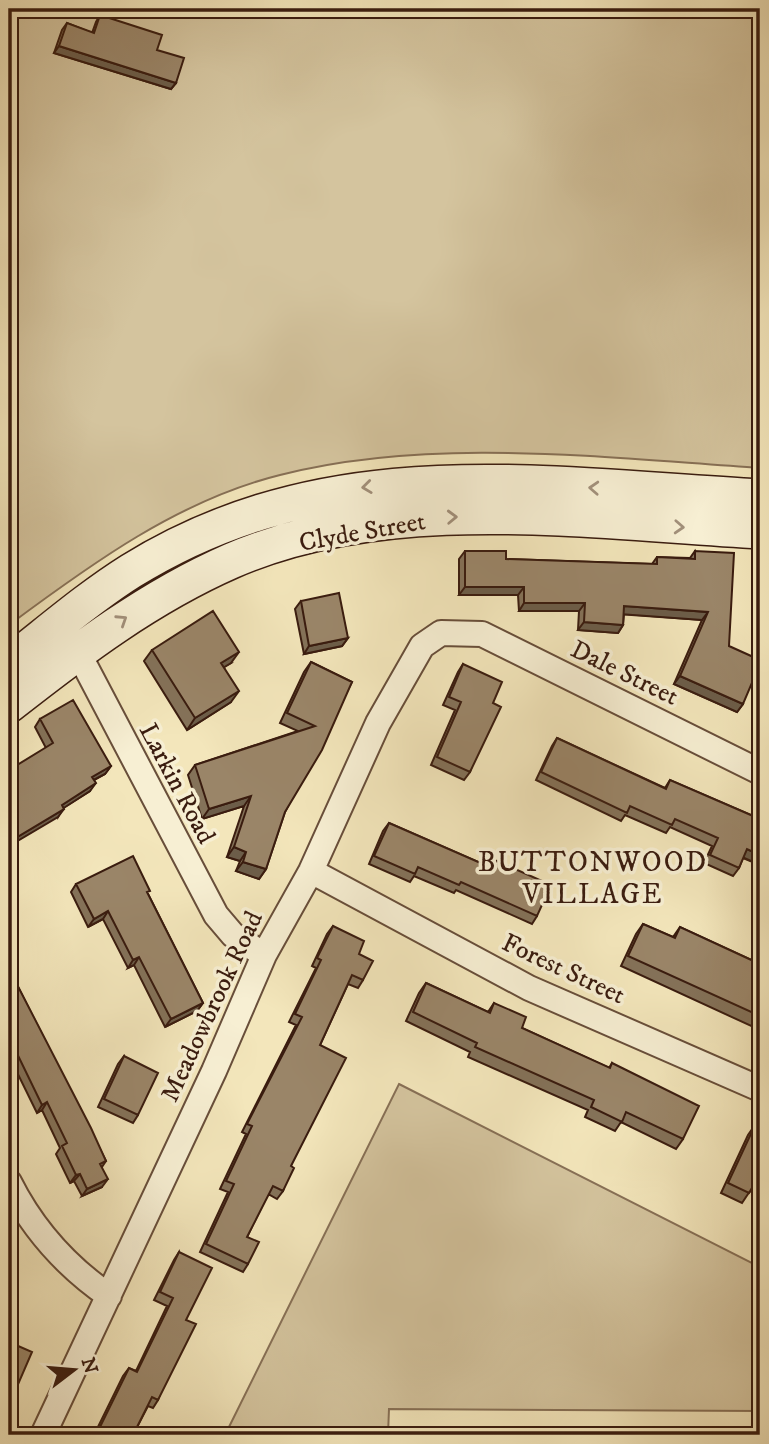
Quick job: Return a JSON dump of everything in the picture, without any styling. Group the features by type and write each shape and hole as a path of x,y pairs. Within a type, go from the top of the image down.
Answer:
{"main road":[{"name":"Clyde Street","path":"9,705 131,572 200,535 253,515 347,490 455,482 760,497"},
{"name":"Clyde Street","path":"9,663 149,603 233,560 332,531 366,524 462,517 760,531"}],"street":[{"name":"Dale Street","path":"461,632 482,634 760,772"},
{"name":"Meadowbrook Road","path":"43,1435 264,955 311,871 377,723 422,646 441,633 461,632"},
{"name":"Larkin Road","path":"70,636 216,915 233,935 264,955"},
{"name":"Forest Street","path":"311,871 529,988 760,1089"},
{"path":"9,1182 56,1252 83,1278 109,1296"}],"shaded area":[{"path":"9,9 760,9 760,468 580,456 458,453 338,463 280,475 243,486 171,517 104,557 9,625"},
{"path":"399,1084 760,1267 760,1411 389,1409 388,1435 225,1435"}],"building":[{"path":"100,15 162,35 157,50 184,58 176,83 59,46 67,23 94,33"},
{"path":"465,551 506,551 506,559 657,564 657,557 695,559 695,551 734,553 729,646 760,660 743,704 680,676 708,612 624,606 623,625 584,622 585,603 524,603 524,587 465,587"},
{"path":"339,593 348,638 309,646 301,601"},
{"path":"213,611 239,652 221,663 239,691 195,718 152,650"},
{"path":"311,662 352,682 322,750 285,812 266,869 243,862 246,852 234,847 251,796 209,809 195,765 315,726 287,713"},
{"path":"463,664 502,682 493,703 501,707 470,772 437,757 461,702 449,697"},
{"path":"73,700 111,766 92,777 96,783 62,805 64,809 9,842 9,770 53,743 40,719"},
{"path":"557,738 666,789 670,780 760,819 760,855 747,849 739,868 710,855 718,838 675,819 672,825 630,806 627,813 541,772"},
{"path":"389,823 494,869 497,861 551,885 537,916 461,882 459,885 418,867 415,874 374,856"},
{"path":"133,856 150,891 147,892 203,1003 171,1019 139,957 133,960 108,911 94,919 76,884"},
{"path":"643,924 675,938 680,927 760,964 760,1016 628,956"},
{"path":"333,926 364,941 359,954 373,961 363,980 352,975 320,1045 346,1058 291,1166 294,1168 283,1191 273,1186 247,1237 259,1242 248,1264 206,1244 234,1184 226,1181 252,1126 247,1124 302,1017 295,1014 321,960 317,958"},
{"path":"9,969 106,1161 100,1164 108,1179 87,1189 80,1174 76,1175 62,1146 67,1143 47,1102 42,1105 9,1037"},
{"path":"426,983 490,1013 494,1003 526,1017 522,1028 610,1068 612,1063 699,1106 683,1139 626,1112 622,1122 591,1107 594,1100 475,1047 477,1043 413,1012"},
{"path":"124,1056 158,1073 138,1115 104,1099"},
{"path":"755,1125 760,1127 760,1183 756,1181 749,1193 728,1183"},
{"path":"179,1252 212,1268 186,1320 196,1324 158,1400 152,1397 133,1435 96,1435 129,1368 137,1372 173,1298 160,1292"},
{"path":"9,1342 32,1352 13,1396 9,1394"}],"district":[{"name":"BUTTONWOOD VILLAGE","path":"593,877"}]}
